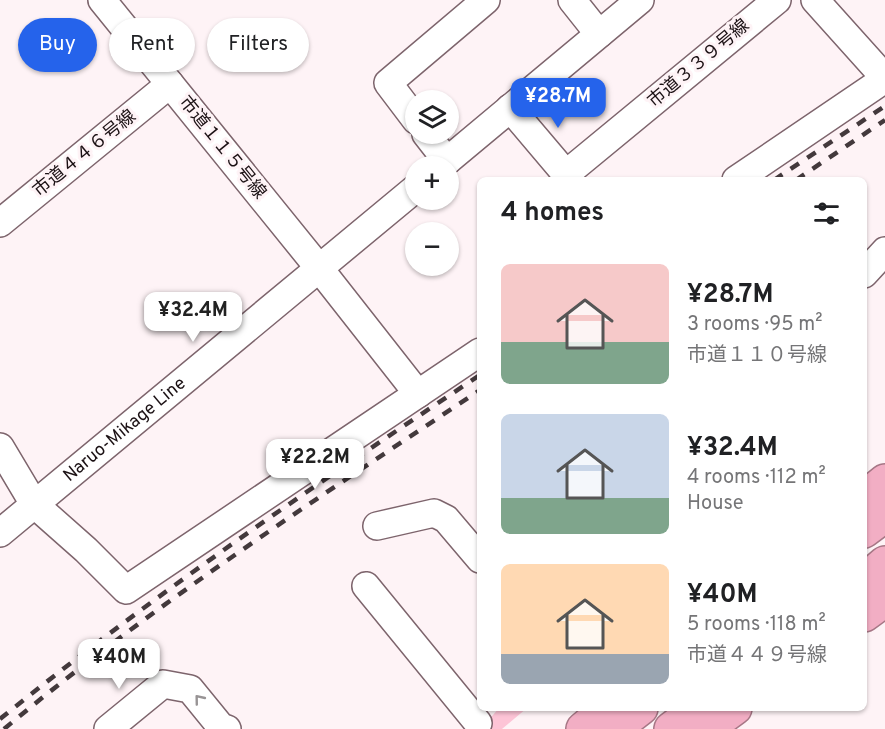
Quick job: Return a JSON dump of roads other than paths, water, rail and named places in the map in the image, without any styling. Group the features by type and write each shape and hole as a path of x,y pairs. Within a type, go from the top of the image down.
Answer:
{"highway":[{"path":"867,520 874,494"},
{"path":"867,578 885,563"},
{"path":"867,613 885,600"},
{"path":"583,729 604,711"},
{"path":"614,729 637,711"},
{"path":"671,729 718,718"}],"street":[{"name":"市道１１５号線","path":"102,0 418,394"},
{"path":"405,105 388,83 486,0"},
{"path":"572,0 599,34"},
{"path":"453,156 640,0"},
{"name":"市道３３９号線","path":"569,177 777,0"},
{"path":"740,177 885,78 815,0"},
{"name":"市道４４６号線","path":"0,223 170,84"},
{"path":"510,108 569,177"},
{"name":"Naruo-Mikage Line","path":"0,532 405,197"},
{"path":"867,271 885,251"},
{"path":"0,447 34,504 86,550 126,590 477,354"},
{"path":"377,526 434,513 446,519 477,555"},
{"path":"366,586 480,720"},
{"path":"108,729 163,684 190,689 221,727 227,729"}],"railway":[{"path":"778,177 885,106"},
{"path":"800,177 885,120"},
{"path":"0,719 176,584 357,457 477,377"},
{"path":"4,729 119,638 178,595 477,392"}]}
